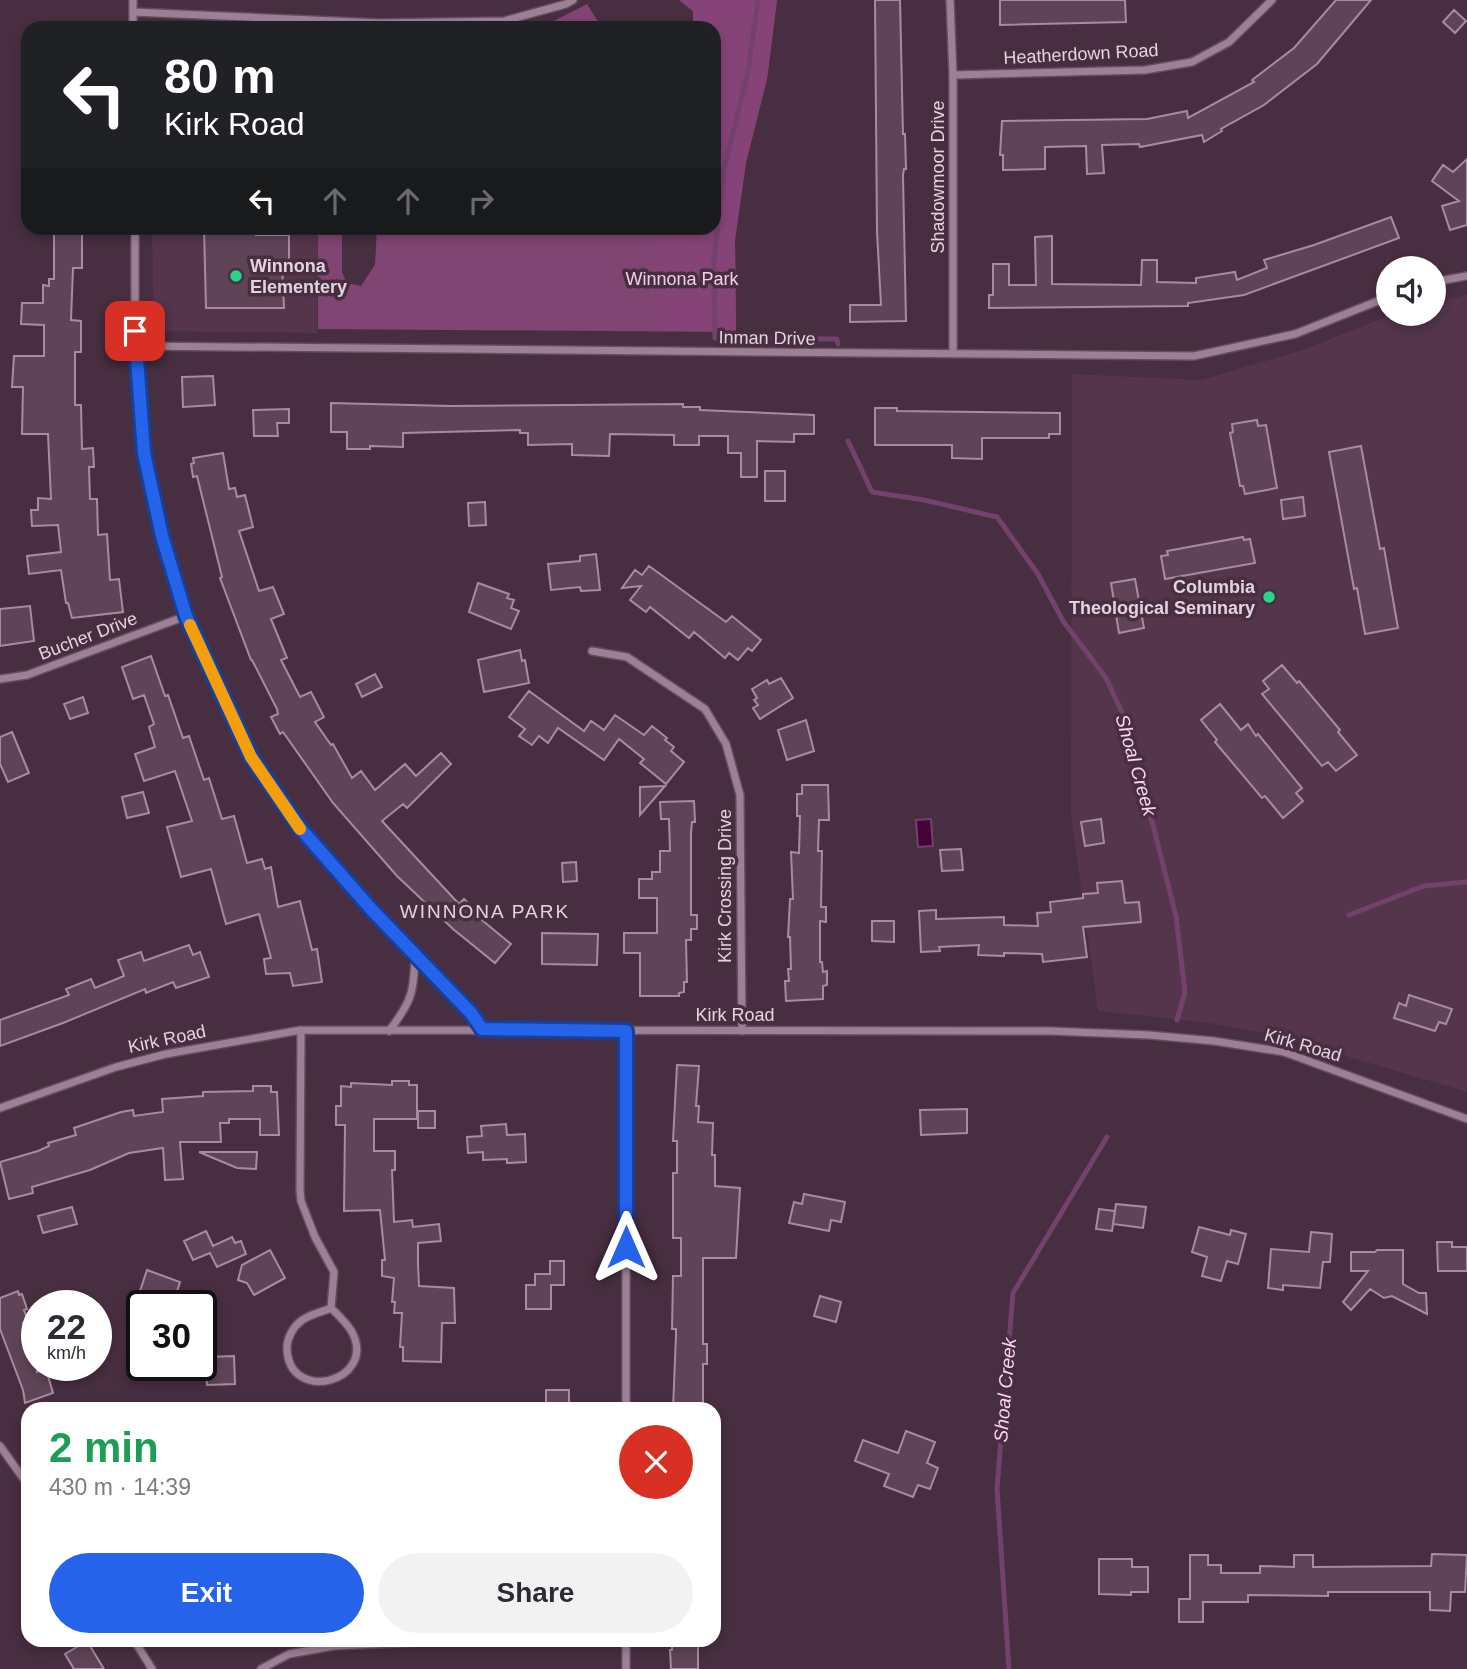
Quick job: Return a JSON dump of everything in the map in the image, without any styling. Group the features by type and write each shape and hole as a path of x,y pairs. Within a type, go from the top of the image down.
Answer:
{"street":[{"path":"133,0 133,21"},
{"path":"507,21 573,0"},
{"name":"Shadowmoor Drive","path":"950,0 954,75 954,354"},
{"name":"Heatherdown Road","path":"954,75 1145,70 1192,62 1229,42 1272,0"},
{"path":"133,12 335,21"},
{"path":"135,235 135,346 144,453 162,536 186,616 251,757 300,828 372,910 471,1013 482,1029"},
{"path":"1446,280 1467,276"},
{"name":"Inman Drive","path":"135,346 1194,356 1295,334 1376,302"},
{"name":"Bucher Drive","path":"0,680 27,675 186,616"},
{"name":"Kirk Crossing Drive","path":"592,651 627,657 705,709 726,744 740,795 742,1031"},
{"path":"389,1031 410,1001 414,987 415,955"},
{"path":"301,1030 301,1202 315,1237 334,1272 331,1308 351,1331 355,1341 352,1364 345,1373 335,1380 312,1381 302,1377 294,1369 289,1359 289,1338 302,1320 331,1308"},
{"name":"Kirk Road","path":"0,1108 116,1067 166,1054 301,1030 1051,1031 1149,1035 1284,1052 1467,1119"},
{"path":"626,1031 626,1402"},
{"path":"0,1446 21,1475"},
{"path":"138,1647 152,1669"},
{"path":"261,1669 289,1654 328,1647"},
{"path":"626,1647 626,1669"}],"shaded area":[{"name":"Winnona Elementery","path":"152,235 318,235 317,333 154,331"},
{"name":"Columbia Theological Seminary","path":"1467,295 1467,1092 1275,1035 1209,1023 1098,1011 1071,814 1072,374 1201,380 1303,350 1376,321 1376,326 1446,326 1446,299"},
{"path":"931,819 933,846 918,847 916,820"}],"green space":[{"name":"Winnona Park","path":"679,0 777,0 767,79 746,162 735,240 736,332 318,329 318,235 342,235 342,272 347,283 361,286 375,265 377,235 721,235 721,21 693,21 693,11"},
{"path":"679,0 777,0 767,79 746,162 735,240 736,332 657,330 654,235 721,235 721,21 693,21 693,11"},
{"path":"587,4 598,21 554,21"}],"building":[{"path":"875,0 900,0 906,169 903,175 906,321 850,322 850,305 881,305 877,232"},
{"path":"1000,0 1125,0 1126,22 1000,25"},
{"path":"1336,0 1371,0 1317,64 1264,105 1221,129 1222,131 1204,142 1202,135 1140,147 1139,144 1102,145 1104,173 1087,174 1086,146 1045,147 1045,169 1003,170 1003,155 1000,155 1002,121 1147,119 1187,111 1188,118 1254,82 1252,80 1294,48"},
{"path":"1454,10 1466,21 1455,33 1443,22"},
{"path":"1467,159 1467,225 1450,230 1442,206 1459,201 1432,181 1443,165 1453,172"},
{"path":"1391,217 1399,238 1244,295 1188,303 1188,306 989,308 989,295 993,295 993,264 1009,264 1009,285 1036,285 1035,237 1052,236 1052,284 1141,285 1142,260 1157,260 1157,282 1196,283 1196,278 1235,272 1237,280 1267,268 1264,260"},
{"path":"54,235 82,235 82,268 73,268 71,320 81,321 81,352 75,352 75,405 81,405 82,449 93,448 94,467 89,467 90,499 97,499 98,535 107,534 110,580 119,579 123,612 72,618 66,603 61,570 29,574 27,556 61,552 58,525 32,526 31,510 38,510 38,498 51,499 48,434 22,434 23,387 12,387 14,356 44,356 44,325 21,324 22,303 43,303 43,285 49,286 49,279 54,279"},
{"path":"204,235 289,235 289,264 282,264 284,308 206,308"},
{"path":"213,376 215,405 183,407 182,377"},
{"path":"331,403 450,406 683,404 683,407 700,407 700,410 814,415 814,434 794,434 794,442 757,441 757,477 741,477 741,453 728,453 728,436 699,436 699,445 674,445 674,435 610,434 609,456 572,455 572,444 528,445 528,433 520,433 520,430 403,433 403,447 370,446 370,449 347,449 347,432 331,432"},
{"path":"875,408 897,408 897,411 1060,413 1060,434 1049,434 1049,438 982,438 982,459 952,458 952,445 875,445"},
{"path":"289,409 289,423 277,423 278,436 254,436 253,410"},
{"path":"1257,420 1258,426 1266,425 1277,488 1245,494 1243,486 1240,486 1230,433 1233,432 1232,424"},
{"path":"1361,446 1380,549 1384,548 1398,628 1365,634 1329,452"},
{"path":"223,453 229,489 235,488 237,497 245,495 253,527 239,531 259,591 273,587 284,614 271,619 287,658 281,660 300,697 311,692 324,717 315,722 331,745 333,744 352,778 361,771 375,790 405,764 416,776 441,753 451,764 407,808 403,804 382,821 459,904 464,899 473,908 471,911 511,944 495,963 453,929 397,876 333,803 283,732 280,734 271,717 278,714 277,709 251,660 220,578 222,577 197,476 193,477 193,458"},
{"path":"765,471 785,471 785,501 765,501"},
{"path":"1303,497 1305,516 1283,519 1281,500"},
{"path":"485,502 486,525 469,526 468,503"},
{"path":"1243,537 1244,540 1250,539 1255,563 1165,579 1161,556 1168,555 1167,551"},
{"path":"596,554 600,590 581,591 580,587 551,590 548,564 580,561 580,556"},
{"path":"649,566 726,622 732,616 761,640 752,651 748,648 738,660 729,653 725,658 694,632 689,638 650,607 646,612 630,600 641,586 622,588 635,570 642,575"},
{"path":"1135,579 1144,628 1119,633 1111,583"},
{"path":"478,583 509,594 507,598 514,600 511,608 519,611 511,629 469,612"},
{"path":"30,606 34,641 0,646 0,609"},
{"path":"520,650 522,661 525,660 529,683 484,692 478,660"},
{"path":"151,656 183,738 189,736 204,780 209,778 222,819 234,816 247,863 262,859 265,869 271,867 278,907 300,901 312,950 317,949 322,982 293,986 290,973 266,974 264,959 271,958 259,914 226,924 211,869 181,877 167,827 192,821 175,771 144,781 135,754 155,747 149,727 154,724 144,695 133,699 122,667"},
{"path":"1282,665 1340,730 1338,732 1357,755 1336,771 1328,762 1322,766 1262,694 1269,689 1263,681"},
{"path":"375,674 382,687 362,697 356,684"},
{"path":"781,678 793,698 760,719 753,708 758,705 752,689 767,680 769,684"},
{"path":"529,691 584,731 591,721 604,730 615,715 644,735 652,726 667,738 665,740 674,747 671,751 684,762 666,784 640,763 644,759 619,739 604,760 558,728 548,743 539,736 532,745 519,736 525,729 509,717"},
{"path":"83,697 88,713 70,719 64,704"},
{"path":"1220,704 1241,730 1248,724 1256,736 1258,734 1302,788 1296,793 1303,801 1283,818 1265,796 1262,798 1215,742 1217,740 1201,720"},
{"path":"806,720 814,751 787,760 778,730"},
{"path":"12,732 29,773 8,782 0,764 0,737"},
{"path":"802,785 828,785 829,820 819,820 818,851 822,851 821,907 826,907 826,922 820,921 820,962 823,972 827,971 827,985 823,986 823,999 786,1001 785,981 789,981 788,969 791,969 788,937 790,899 793,899 791,852 799,853 800,816 797,816 797,794 802,794"},
{"path":"665,786 640,815 640,787"},
{"path":"143,792 149,813 127,818 122,797"},
{"path":"694,801 695,822 692,822 691,833 691,915 697,915 697,929 691,929 691,940 686,940 687,982 684,982 684,992 679,993 679,996 640,996 640,953 624,953 624,933 657,933 657,898 639,898 639,879 652,879 652,872 660,872 660,851 670,851 669,819 661,819 660,802"},
{"path":"1101,819 1104,843 1085,846 1081,822"},
{"path":"961,849 963,870 942,871 940,850"},
{"path":"576,862 577,881 563,882 562,863"},
{"path":"1122,881 1125,903 1139,902 1141,922 1083,927 1087,957 1043,962 1042,954 978,955 979,945 939,947 940,951 921,952 919,911 936,910 936,919 1004,917 1004,925 1038,926 1037,913 1051,912 1050,902 1083,898 1083,894 1098,893 1097,883"},
{"path":"872,921 894,921 894,942 872,941"},
{"path":"542,933 598,934 597,965 542,964"},
{"path":"189,945 193,955 200,952 209,977 176,988 173,982 146,993 145,989 0,1046 0,1020 69,995 66,989 91,979 95,988 124,976 118,960 141,952 144,961"},
{"path":"1409,995 1452,1009 1446,1024 1439,1022 1435,1031 1394,1018 1399,1003 1406,1006"},
{"path":"677,1065 699,1066 696,1106 699,1106 698,1122 713,1123 715,1186 740,1188 736,1258 703,1258 703,1344 707,1344 707,1364 703,1364 703,1402 673,1402 676,1329 672,1329 673,1276 681,1276 681,1238 673,1238 673,1173 677,1173 677,1141 673,1141"},
{"path":"392,1081 409,1081 409,1085 417,1085 417,1119 374,1119 374,1151 395,1151 395,1170 392,1170 394,1222 412,1220 413,1227 439,1224 441,1241 418,1243 418,1264 419,1286 454,1288 455,1323 442,1323 441,1362 403,1361 403,1347 400,1347 402,1313 394,1313 395,1302 392,1302 394,1278 382,1276 382,1260 385,1260 380,1210 344,1211 345,1125 336,1125 336,1106 341,1106 341,1086 351,1087 351,1083 392,1085"},
{"path":"253,1086 271,1086 271,1092 277,1092 279,1135 260,1135 260,1119 229,1119 229,1123 220,1123 221,1142 180,1142 183,1179 165,1180 163,1148 129,1153 90,1170 32,1187 33,1193 9,1199 0,1162 38,1151 49,1146 48,1143 76,1135 74,1128 121,1112 133,1110 134,1116 163,1112 162,1099 203,1096 203,1092 253,1091"},
{"path":"967,1109 967,1133 921,1135 920,1110"},
{"path":"418,1111 435,1111 435,1128 418,1128"},
{"path":"506,1124 507,1135 525,1134 526,1162 507,1163 507,1159 483,1160 483,1152 468,1153 467,1137 482,1136 481,1126"},
{"path":"199,1152 257,1152 256,1169 237,1168"},
{"path":"804,1194 845,1202 841,1222 831,1220 829,1231 789,1223 794,1202 802,1204"},
{"path":"1116,1204 1146,1207 1143,1228 1113,1224"},
{"path":"72,1207 77,1224 43,1233 38,1216"},
{"path":"1099,1209 1115,1211 1112,1231 1096,1229"},
{"path":"1199,1227 1230,1235 1231,1230 1246,1234 1238,1264 1227,1261 1221,1281 1202,1276 1207,1257 1192,1252"},
{"path":"206,1231 213,1246 232,1237 235,1243 241,1241 246,1254 217,1267 210,1253 193,1260 184,1241"},
{"path":"1311,1232 1332,1234 1330,1262 1323,1262 1320,1288 1283,1285 1283,1290 1268,1288 1271,1249 1309,1252"},
{"path":"1437,1242 1452,1242 1452,1247 1467,1247 1467,1271 1438,1271"},
{"path":"270,1250 285,1278 254,1295 247,1283 238,1280 242,1265"},
{"path":"1403,1250 1403,1284 1419,1293 1426,1293 1427,1314 1392,1296 1384,1298 1370,1289 1351,1310 1343,1302 1368,1271 1351,1271 1351,1252"},
{"path":"550,1261 564,1261 564,1285 551,1285 551,1309 526,1309 526,1285 535,1285 535,1274 550,1274"},
{"path":"147,1270 180,1282 177,1290 140,1290"},
{"path":"18,1291 21,1294 21,1381 50,1381 53,1393 25,1402 23,1390 0,1329 0,1298"},
{"path":"820,1296 841,1302 836,1322 814,1316"},
{"path":"234,1356 235,1384 207,1385 207,1381 217,1381 217,1357"},
{"path":"546,1390 569,1390 569,1402 546,1402"},
{"path":"906,1431 935,1442 927,1463 938,1468 930,1489 918,1485 913,1497 884,1486 889,1474 855,1461 863,1440 898,1453"},
{"path":"1432,1554 1467,1555 1465,1592 1451,1592 1450,1611 1430,1610 1430,1592 1328,1592 1328,1596 1248,1595 1248,1602 1203,1602 1203,1622 1179,1622 1179,1599 1190,1599 1190,1555 1208,1555 1208,1565 1221,1565 1221,1573 1260,1573 1260,1566 1294,1567 1294,1555 1313,1555 1313,1567 1431,1566"},
{"path":"1099,1559 1132,1559 1132,1567 1148,1567 1148,1592 1131,1592 1131,1595 1099,1594"},
{"path":"77,1647 91,1647 104,1669 74,1669 65,1654"},
{"path":"672,1647 698,1647 698,1669 671,1669"}],"waterway":[{"name":"Shoal Creek","path":"721,196 724,169 748,72 758,0"},
{"name":"Shoal Creek","path":"717,235 714,259 715,338 837,339 838,344"},
{"name":"Shoal Creek","path":"848,441 872,492 924,500 997,517 1038,574 1063,621 1106,678 1127,723 1176,916 1185,992 1177,1020"},
{"path":"1349,915 1424,886 1467,882"},
{"name":"Shoal Creek","path":"1009,1669 997,1488 1013,1293 1107,1137"}],"slow traffic":[{"path":"190,625 251,757 300,829"}],"place":[{"name":"Winnona Elementery","path":"236,276"},
{"name":"Columbia Theological Seminary","path":"1269,597"}],"district":[{"name":"WINNONA PARK","path":"485,911"}],"route":[{"path":"135,331 144,453 162,536 186,616 251,757 300,828 372,910 471,1013 482,1029 626,1031 626,1247"}]}
